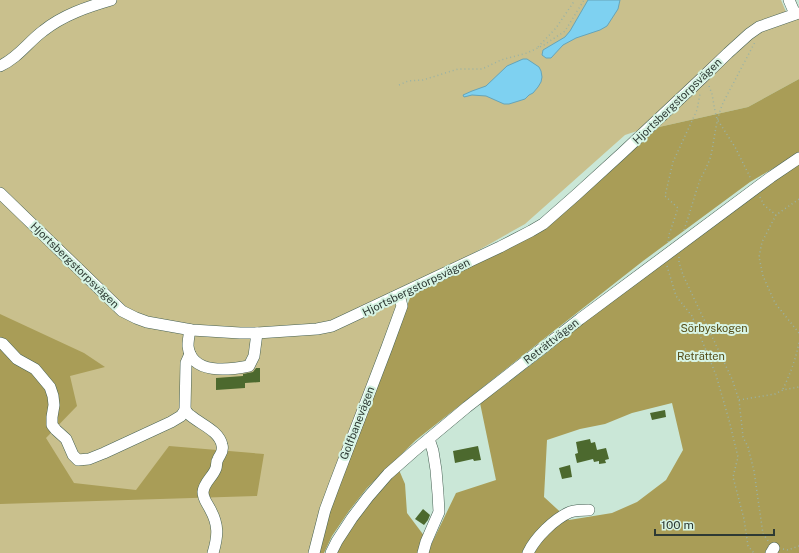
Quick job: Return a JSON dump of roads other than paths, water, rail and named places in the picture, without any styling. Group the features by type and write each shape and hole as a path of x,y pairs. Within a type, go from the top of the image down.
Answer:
{"street":[{"path":"0,66 13,59 55,22 71,14 111,0"},
{"path":"789,0 797,14"},
{"name":"Hjortsbergstorpsvägen","path":"0,193 122,310 136,318 147,322 190,330 217,332 257,333 317,329 332,326 532,231 543,224 576,196 749,34 759,27 797,14"},
{"name":"Reträttvägen","path":"331,553 352,518 368,497 388,474 429,439 467,407 680,243 799,158"},
{"name":"Golfbanevägen","path":"314,553 325,510 332,490 402,306 398,295"},
{"path":"190,330 188,345 190,354 197,362 210,369 234,369 249,366 254,356 257,333"},
{"path":"0,343 3,344 17,359 35,369 50,387 54,405 52,425 66,439 73,455 78,460 89,459 104,453 181,416 185,410 186,363 190,354"},
{"path":"185,410 192,417 213,431 223,446 222,453 217,460 216,469 206,482 203,491 204,499 215,520 217,530 216,542 212,553"},
{"path":"423,553 426,542 439,512 436,470 433,451 429,439"},
{"path":"528,553 542,534 556,520 570,512 589,510"}],"water":[{"path":"588,0 620,0 618,9 607,26 600,30 576,38 563,45 551,58 546,58 542,55 543,50 565,37"},
{"path":"523,59 527,59 539,67 542,77 538,87 525,99 504,104 486,96 472,95 464,97 463,95 486,86 507,66"}],"park label":[{"name":"Sörbyskogen","path":"714,328"},
{"name":"Reträtten","path":"701,356"}]}
